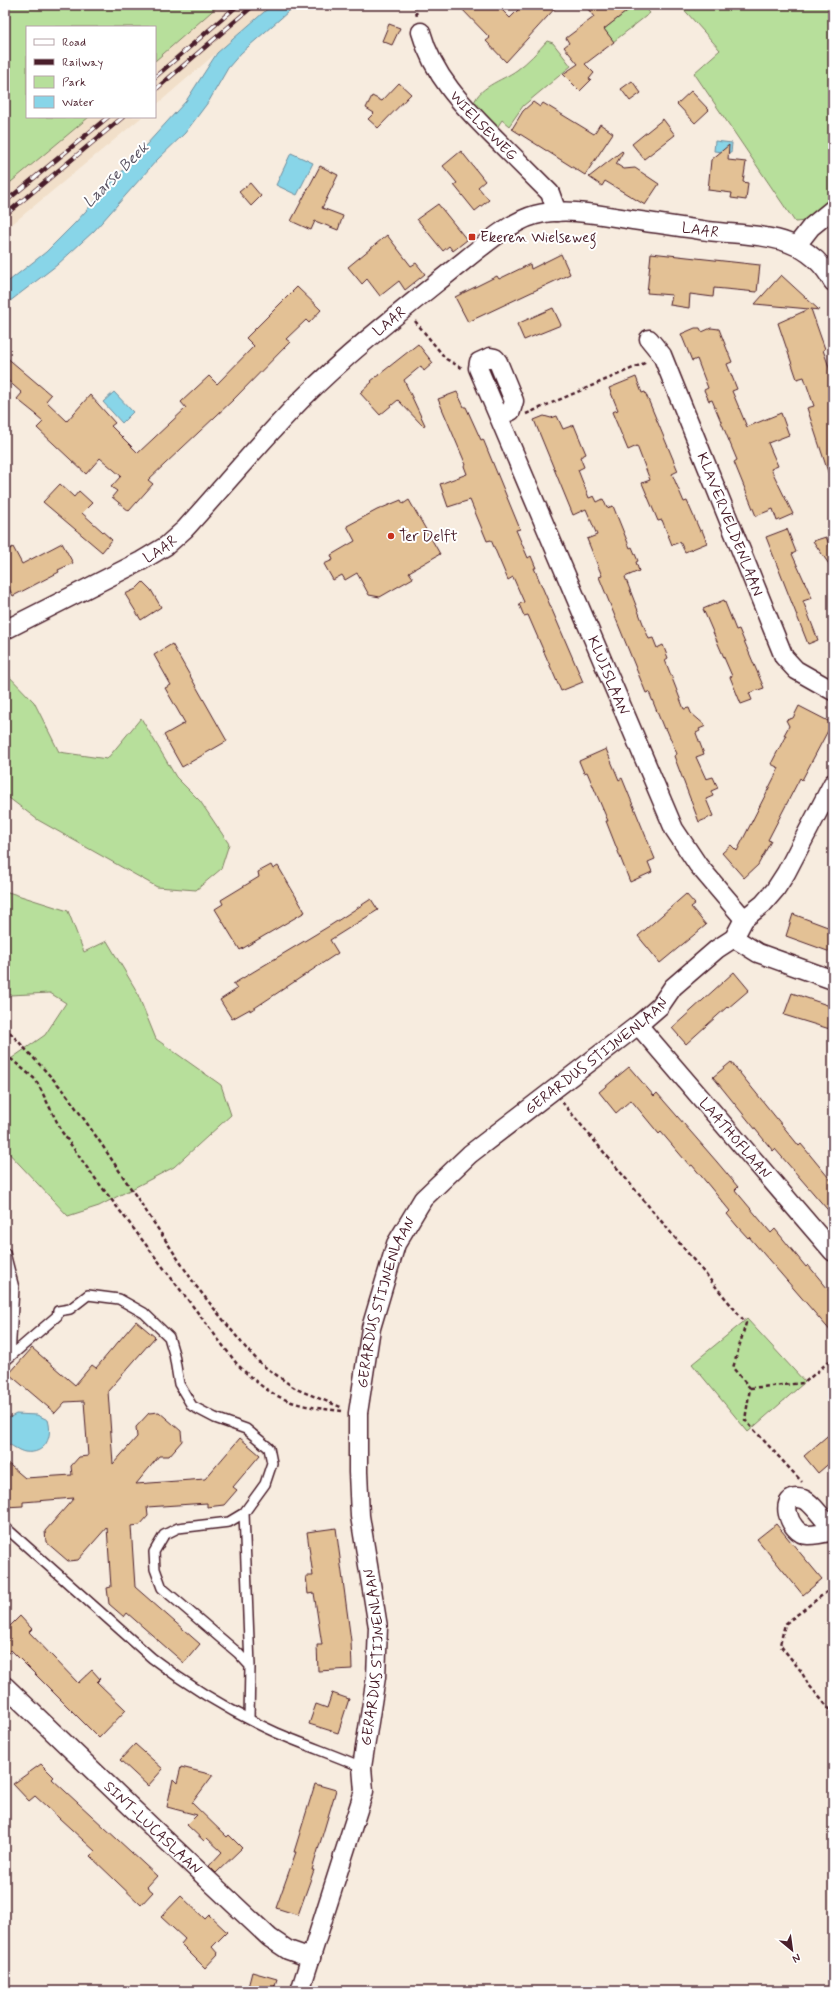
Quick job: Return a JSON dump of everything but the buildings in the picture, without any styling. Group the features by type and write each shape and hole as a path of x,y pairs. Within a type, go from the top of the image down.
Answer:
{"street":[{"name":"WIELSEWEG","path":"421,32 431,59 440,77 461,103 550,193 557,212"},
{"path":"797,245 811,227 833,209"},
{"name":"LAAR","path":"5,630 141,561 166,546 185,529 302,400 338,365 405,308 486,243 515,224 533,215 572,211 661,225 773,239 797,245 818,259 833,282"},
{"name":"KLAVERVELDENLAAN","path":"649,339 662,355 784,657 796,670 833,691"},
{"path":"480,372 479,362 484,359 490,357 495,358 498,362 514,401 514,407 501,420"},
{"name":"KLUISLAAN","path":"501,420 674,829 698,865 744,920"},
{"name":"GERARDUS STIJNENLAAN","path":"300,1991 364,1791 362,1766 376,1677 378,1627 360,1516 356,1412 372,1328 396,1244 424,1199 470,1154 660,1006 673,987 717,949 734,938 744,920 763,904 775,890 786,873 833,783"},
{"path":"734,938 758,953 833,980"},
{"name":"LAATHOFLAAN","path":"638,1024 833,1252"},
{"name":"SINT-LUCASLAAN","path":"5,1686 270,1938 288,1950 310,1958"}],"lane":[{"path":"5,1253 14,1288 7,1358"},
{"path":"7,1358 57,1316 58,1311 70,1309 88,1295 119,1299 144,1313 169,1337 174,1354 179,1384 192,1406 215,1418 246,1430 269,1448 272,1463 265,1484 244,1513 229,1522 178,1528 164,1535 154,1552 155,1568 162,1588 238,1653 250,1666"},
{"path":"244,1513 250,1666 249,1718"},
{"path":"5,1527 152,1658 202,1693 277,1733 362,1766"}],"path":[{"path":"405,308 446,359 470,373 480,372"},
{"path":"501,420 662,355"},
{"path":"5,1027 64,1091 98,1139 196,1286 245,1347 261,1364 296,1389 356,1412"},
{"path":"5,1054 36,1080 62,1132 88,1169 237,1364 266,1390 285,1400 308,1407 356,1412"},
{"path":"551,1090 746,1323 733,1368 750,1388 745,1420 803,1483"},
{"path":"750,1388 804,1383 833,1358"},
{"path":"833,1587 785,1624 780,1645 801,1671 808,1684 833,1713"}],"shaded area":[{"path":"219,5 272,5 156,105 156,60"},
{"path":"88,118 141,118 5,230 5,187"}],"green space":[{"path":"5,5 219,5 156,60 156,26 26,26 26,118 88,118 5,187"},
{"path":"635,5 643,5 650,13 613,42 604,29"},
{"path":"680,5 833,5 833,199 806,221 795,222 694,73 720,50"},
{"path":"547,41 553,43 571,66 523,106 509,126 502,120 494,132 473,107 475,100 484,89 521,67"},
{"path":"490,365 506,403 503,404 487,372 487,366"},
{"path":"5,672 34,702 59,752 107,759 141,718 176,777 200,801 229,844 221,869 196,890 157,887 38,820 5,795"},
{"path":"8,892 68,911 84,952 107,941 136,990 156,1039 221,1085 231,1115 174,1167 99,1206 68,1216 5,1149 5,1063 45,1035 66,1003 50,993 10,995 5,990 5,896"},
{"path":"747,1319 805,1382 748,1432 692,1364"}],"water":[{"path":"272,5 296,5 241,53 228,68 209,101 185,133 157,160 94,231 57,265 5,305 5,284 46,252 75,223 186,101 217,53"},
{"path":"715,141 732,143 731,153 714,151"},
{"path":"291,153 313,163 297,195 276,185"},
{"path":"114,392 133,412 122,423 103,402"},
{"path":"16,1414 37,1415 48,1420 48,1438 43,1447 38,1451 25,1452 5,1442 5,1423 7,1419"}],"railway":[{"path":"156,76 238,5"},
{"path":"156,89 254,5"},
{"path":"5,202 107,118"},
{"path":"5,215 122,118"}],"place":[{"name":"Ekeren Wielseweg","path":"472,237"},
{"name":"Ter Delft","path":"391,536"}],"water label":[{"name":"Laarse Beek","path":"115,174"}]}
